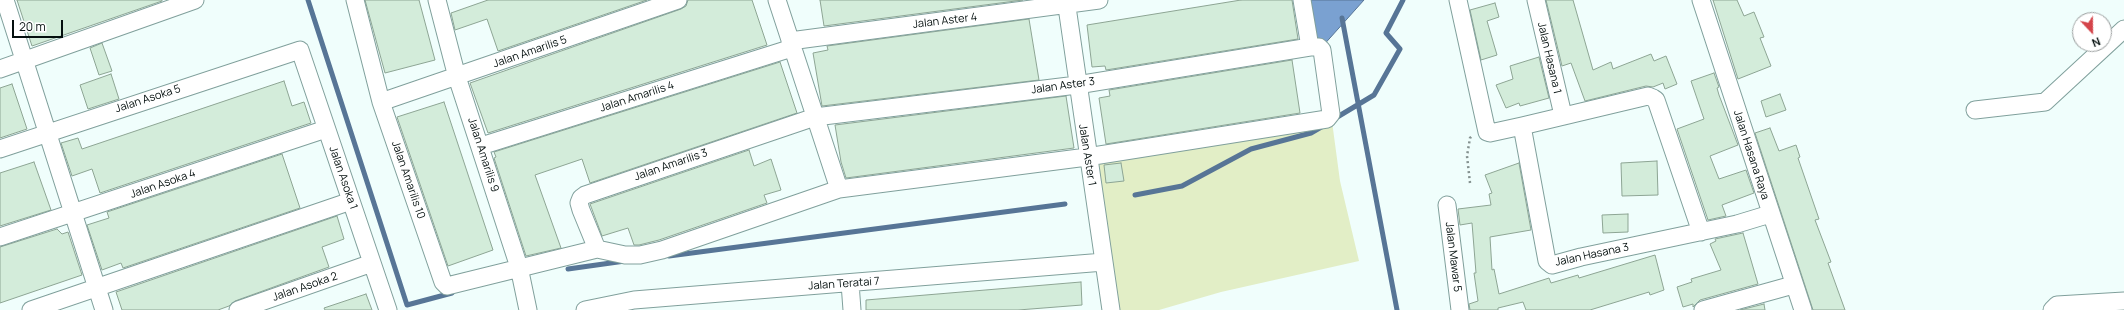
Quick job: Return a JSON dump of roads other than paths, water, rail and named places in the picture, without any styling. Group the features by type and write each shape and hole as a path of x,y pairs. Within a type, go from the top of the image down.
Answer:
{"street":[{"path":"5,0 72,215 104,310"},
{"path":"0,69 195,0"},
{"name":"Jalan Amarilis 10","path":"355,0 381,102 445,285 519,268"},
{"name":"Jalan Amarilis 5","path":"381,102 678,0"},
{"path":"776,0 839,189"},
{"name":"Jalan Aster 4","path":"791,44 1066,3 1099,0"},
{"path":"519,268 597,250 625,255 640,255 662,250 839,189 1088,157 1327,119 1331,114 1322,50 1319,47 1310,47 1302,0"},
{"path":"1458,0 1487,130 1522,126 1563,115 1648,96 1653,98 1656,100 1701,232"},
{"name":"Jalan Hasana 1","path":"1536,0 1563,115"},
{"name":"Jalan Hasana Raya","path":"1702,0 1793,285 1803,310"},
{"name":"Jalan Amarilis 9","path":"440,1 458,76 519,268 528,310"},
{"name":"Jalan Aster 1","path":"1066,3 1076,85 1104,262 1110,310"},
{"path":"1975,110 2046,102 2124,29"},
{"name":"Jalan Amarilis 4","path":"481,146 791,44"},
{"name":"Jalan Aster 3","path":"815,117 1076,85 1310,47"},
{"name":"Jalan Asoka 1","path":"296,50 300,50 388,310"},
{"name":"Jalan Asoka 5","path":"0,149 296,50"},
{"name":"Jalan Amarilis 3","path":"597,250 580,210 579,203 581,198 585,195 815,117"},
{"name":"Jalan Hasana 3","path":"1522,126 1549,264 1552,265 1581,257 1737,224 1770,214"},
{"name":"Jalan Asoka 4","path":"0,238 72,215 326,128"},
{"path":"31,310 351,201"},
{"name":"Jalan Mawar 5","path":"1447,205 1460,310"},
{"name":"Jalan Teratai 7","path":"585,310 850,283 1104,262"},
{"name":"Jalan Asoka 2","path":"238,310 372,263"},
{"path":"850,283 852,310"},
{"path":"1703,310 1793,285"},
{"path":"2052,310 2057,305 2124,301"}],"water":[{"path":"1302,0 1364,0 1321,48 1319,47"}],"waterway":[{"path":"308,0 407,305 452,293"},
{"path":"1334,119 1374,95 1400,49 1386,33 1403,0"},
{"path":"1342,18 1397,310"},
{"path":"1135,195 1182,186 1251,149 1311,133 1323,126"},
{"path":"669,256 1065,204"},
{"path":"568,269 625,261"}]}
